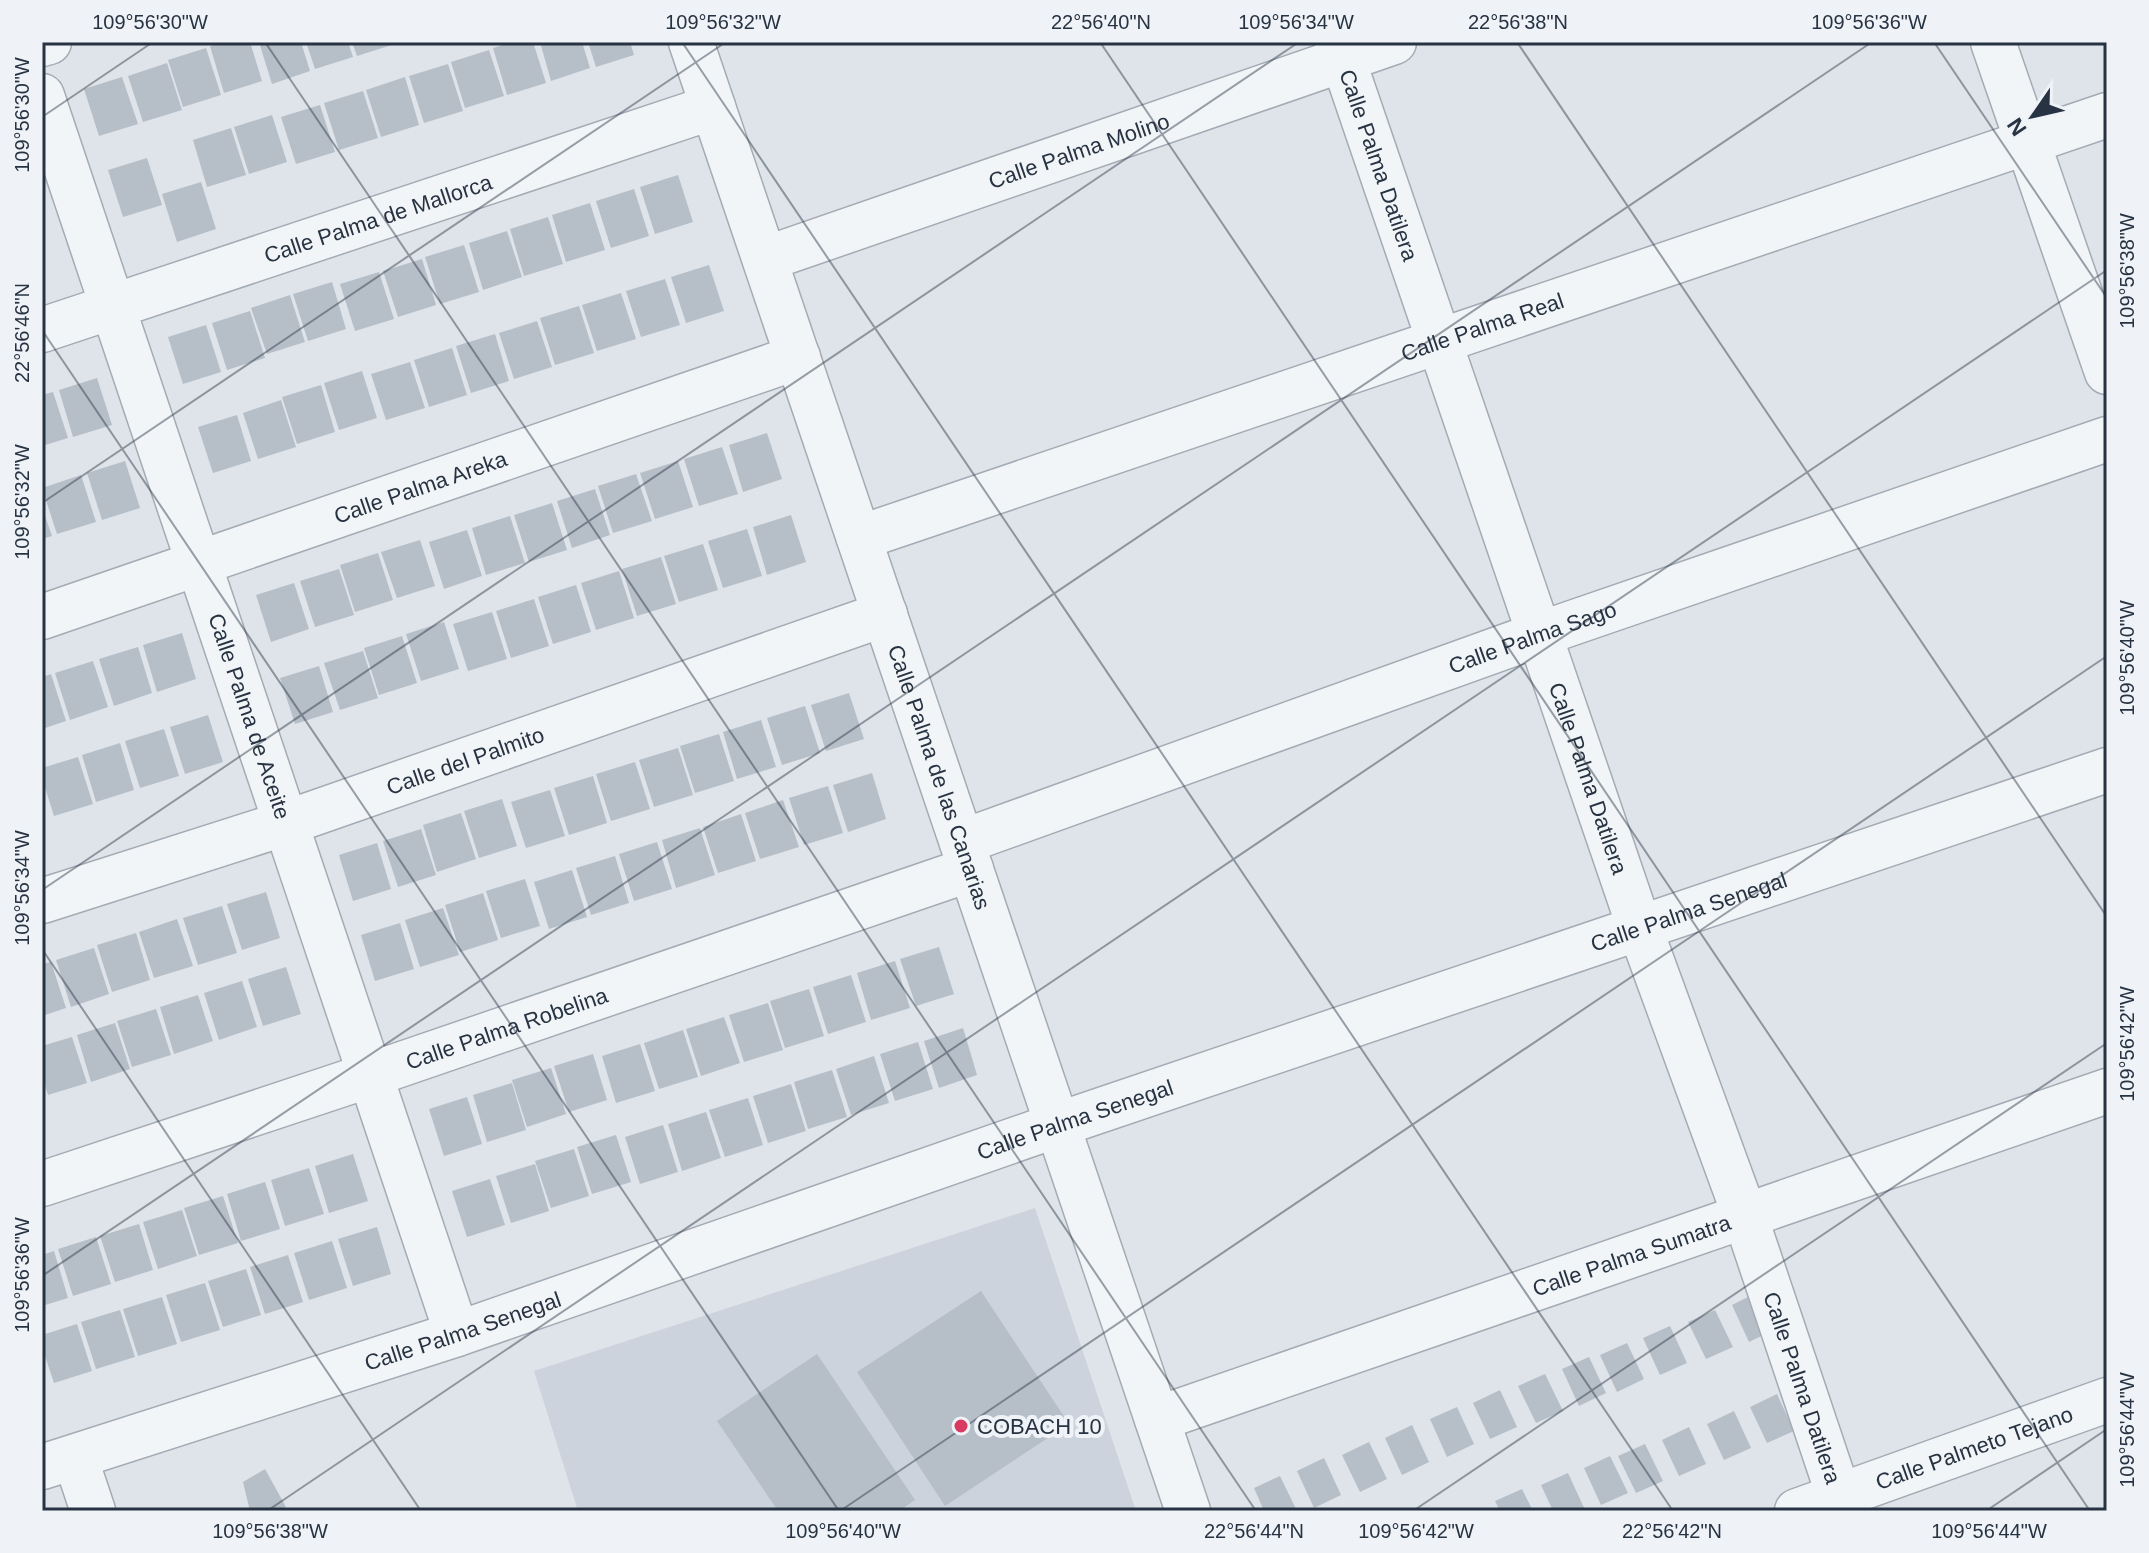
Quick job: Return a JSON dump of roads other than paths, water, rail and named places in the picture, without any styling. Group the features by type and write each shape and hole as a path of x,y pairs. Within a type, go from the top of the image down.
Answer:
{"street":[{"path":"42,44 49,42"},
{"name":"Calle Palma de las Canarias","path":"691,42 1188,1511"},
{"name":"Calle Palma Molino","path":"765,259 1340,51 1394,42"},
{"path":"1993,42 2107,372"},
{"name":"Calle Palma Datilera","path":"1340,51 1639,926 1745,1216 1841,1504"},
{"name":"Calle Palma de Aceite","path":"42,96 457,1334"},
{"name":"Calle Palma de Mallorca","path":"42,330 713,107"},
{"name":"Calle Palma Real","path":"859,538 2107,115"},
{"name":"Calle Palma Areka","path":"42,617 798,357"},
{"name":"Calle Palma Sago","path":"966,856 1540,634 2107,439"},
{"name":"Calle del Palmito","path":"42,901 286,823 885,614"},
{"name":"Calle Palma Senegal","path":"59,1462 457,1334 1639,926 2107,770"},
{"name":"Calle Palma Robelina","path":"42,1184 370,1075 966,856"},
{"name":"Calle Palma Sumatra","path":"1157,1419 2107,1091"},
{"name":"Calle Palmeto Tejano","path":"1797,1511 1841,1504 2107,1400"},
{"path":"59,1462 93,1511"}],"place":[{"name":"COBACH 10","path":"961,1426"}]}
